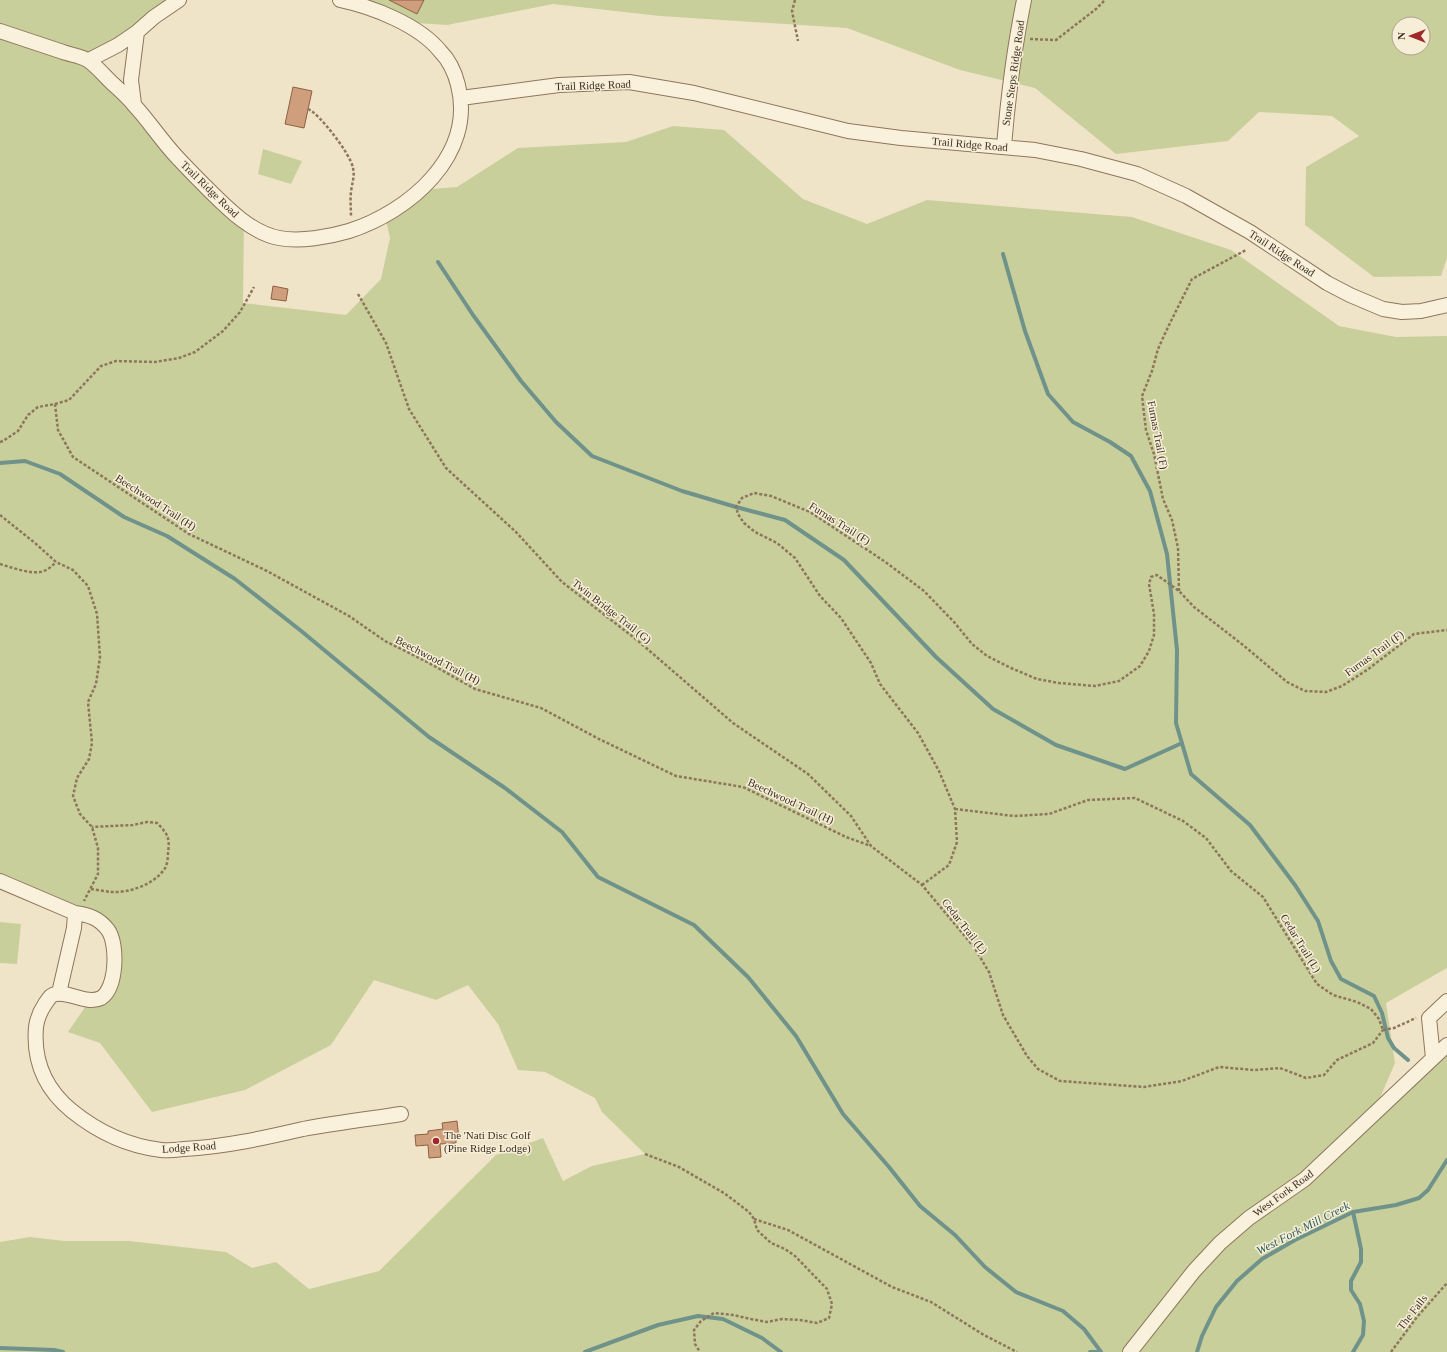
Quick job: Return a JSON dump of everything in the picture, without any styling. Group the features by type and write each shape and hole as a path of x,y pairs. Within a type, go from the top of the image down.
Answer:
{"street":[{"path":"89,60 118,45 179,0"},
{"name":"Trail Ridge Road","path":"0,31 89,60 134,104 176,155 229,210 244,221 260,231 278,238 317,238 352,230 385,216 401,206 420,190 448,156 459,128 461,110 461,98 455,74 441,51 423,35 401,22 355,3 340,0"},
{"name":"Stone Steps Ridge Road","path":"1004,146 1007,101 1016,38 1024,0"},
{"path":"134,104 131,80 137,32"},
{"name":"Trail Ridge Road","path":"461,98 559,85 629,82 694,93 848,131 901,138 1004,146 1035,150 1081,159 1137,174 1186,196 1250,232 1327,283 1350,296 1383,309 1402,312 1421,311 1447,305"},
{"path":"0,882 75,913 89,915 103,923 111,934 115,954 114,974 108,989 100,998 90,1000 59,993 74,928 75,913"},
{"name":"Lodge Road","path":"59,993 51,996 42,1008 36,1026 38,1062 46,1082 61,1102 86,1122 102,1132 126,1142 163,1150 199,1148 237,1143 329,1125 401,1114"},
{"path":"1434,1058 1429,1018 1447,1001"},
{"name":"West Fork Road","path":"1130,1352 1194,1271 1220,1243 1249,1218 1311,1174 1447,1045"}],"path":[{"path":"795,0 792,11 798,41"},
{"path":"1016,38 1056,40 1096,9 1105,0"},
{"path":"308,109 313,111 320,118 344,150 353,166 354,178 350,205 352,230"},
{"name":"Furnas Trail (F)","path":"1179,591 1178,548 1172,520 1163,499 1154,454 1146,430 1142,396 1166,332 1192,278 1246,250"},
{"path":"0,442 3,442 18,431 28,415 38,406 55,404 69,400 101,366 116,361 155,362 178,358 195,352 223,331 240,312 254,287"},
{"name":"Twin Bridge Trail (G)","path":"358,294 386,343 409,410 446,468 516,532 562,582 637,640 733,723 808,774 851,816 871,846 922,885"},
{"name":"Beechwood Trail (H)","path":"55,404 58,430 73,457 189,534 267,570 349,616 385,641 429,663 475,689 541,708 599,739 676,776 743,787 846,837 871,846"},
{"name":"Furnas Trail (F)","path":"922,885 949,866 956,842 954,809 939,771 918,733 880,684 871,662 841,618 820,596 795,558 777,543 755,532 744,523 736,508 742,498 754,493 771,496 810,512 884,561 924,591 954,622 972,644 987,656 1037,679 1059,683 1095,686 1119,681 1140,666 1149,651 1154,635 1154,614 1149,584 1151,577 1157,575 1179,591 1194,607 1243,645 1286,682 1305,691 1326,692 1342,686 1367,670 1414,634 1447,630"},
{"path":"0,515 56,562 73,570 88,586 97,614 100,658 96,684 88,702 92,742 89,759 77,778 73,796 80,814 92,826 98,848 98,874 91,889 75,913"},
{"path":"0,564 19,570 40,573 48,569 56,562"},
{"name":"Cedar Trail (L)","path":"922,885 974,947 989,972 1003,1015 1027,1056 1038,1069 1060,1081 1144,1087 1182,1081 1220,1068 1254,1070 1280,1068 1306,1078 1324,1075 1337,1060 1373,1043 1383,1030 1379,1019 1371,1009 1357,1002 1332,995 1317,984 1263,897 1231,871 1206,838 1183,821 1135,798 1088,800 1048,814 1014,816 954,809"},
{"path":"91,889 110,892 130,890 152,882 164,870 168,860 169,842 166,832 157,823 147,822 133,825 92,826"},
{"path":"1383,1030 1394,1028 1414,1019 1429,1018"},
{"path":"645,1154 679,1167 724,1193 750,1212 757,1230 771,1243 785,1249 795,1256 827,1289 832,1304 829,1318 817,1323 782,1319 766,1322 733,1315 714,1313 701,1320 694,1330 695,1344 700,1352"},
{"path":"754,1219 788,1230 892,1287 931,1302 984,1335 1017,1352"},
{"name":"The Falls","path":"1391,1352 1417,1317 1447,1283"}],"green space":[{"path":"0,0 179,0 89,60 244,221 243,303 346,315 381,279 390,238 385,216 420,190 457,187 518,148 626,142 673,126 724,130 803,199 867,224 927,200 1132,217 1231,250 1339,326 1396,337 1447,336 1447,968 1386,1003 1395,1063 1373,1114 1447,1045 1447,1352 0,1352 0,1242 30,1237 64,1241 129,1241 226,1252 252,1268 276,1262 309,1289 379,1271 496,1155 543,1138 563,1181 592,1166 645,1154 602,1112 595,1098 545,1072 518,1070 498,1024 468,985 436,1000 374,980 331,1045 245,1090 152,1112 100,1043 68,1032 90,1000 100,998 113,974 103,923 0,881"},
{"path":"340,0 1447,0 1447,258 1441,276 1374,277 1305,225 1306,167 1359,136 1332,116 1259,112 1228,141 1116,154 1035,88 960,70 847,28 660,16 553,4 447,25 401,22"},
{"path":"263,149 302,161 291,184 258,174"},
{"path":"0,922 21,924 17,964 0,963"}],"building":[{"path":"389,0 424,0 417,14"},
{"path":"293,87 312,91 304,128 285,124"},
{"path":"273,286 288,289 286,301 271,299"},
{"name":"The 'Nati Disc Golf (Pine Ridge Lodge)","path":"457,1121 459,1139 456,1140 456,1143 440,1144 441,1157 429,1158 428,1145 416,1146 415,1135 428,1134 428,1131 443,1129 442,1123"}],"waterway":[{"path":"1003,254 1025,331 1048,394 1073,422 1110,442 1131,456 1150,491 1167,554 1177,650 1176,723 1191,774 1250,825 1295,885 1318,921 1331,961 1341,979 1374,996 1382,1013 1388,1038 1394,1048 1408,1060"},
{"path":"438,262 473,315 521,381 556,422 592,456 682,491 785,520 844,560 936,657 993,709 1056,745 1125,769 1182,743"},
{"path":"0,463 25,461 60,474 124,517 167,536 235,579 300,630 429,737 505,788 562,832 598,877 694,925 748,977 796,1036 843,1114 889,1167 920,1206 955,1235 985,1267 1016,1292 1063,1311 1084,1329 1101,1352"},
{"name":"West Fork Mill Creek","path":"1197,1352 1202,1336 1216,1307 1237,1281 1262,1259 1295,1240 1353,1212 1396,1205 1419,1198 1428,1190 1447,1160"},
{"path":"1353,1212 1361,1249 1361,1262 1351,1281 1351,1290 1360,1304 1364,1321 1363,1335 1353,1352"},
{"path":"585,1352 658,1325 698,1316 723,1319 762,1338 781,1352"},
{"path":"0,1348 54,1350 63,1352"},
{"path":"1090,1352 1101,1352"}],"place":[{"name":"The 'Nati Disc Golf (Pine Ridge Lodge)","path":"436,1141"}]}
